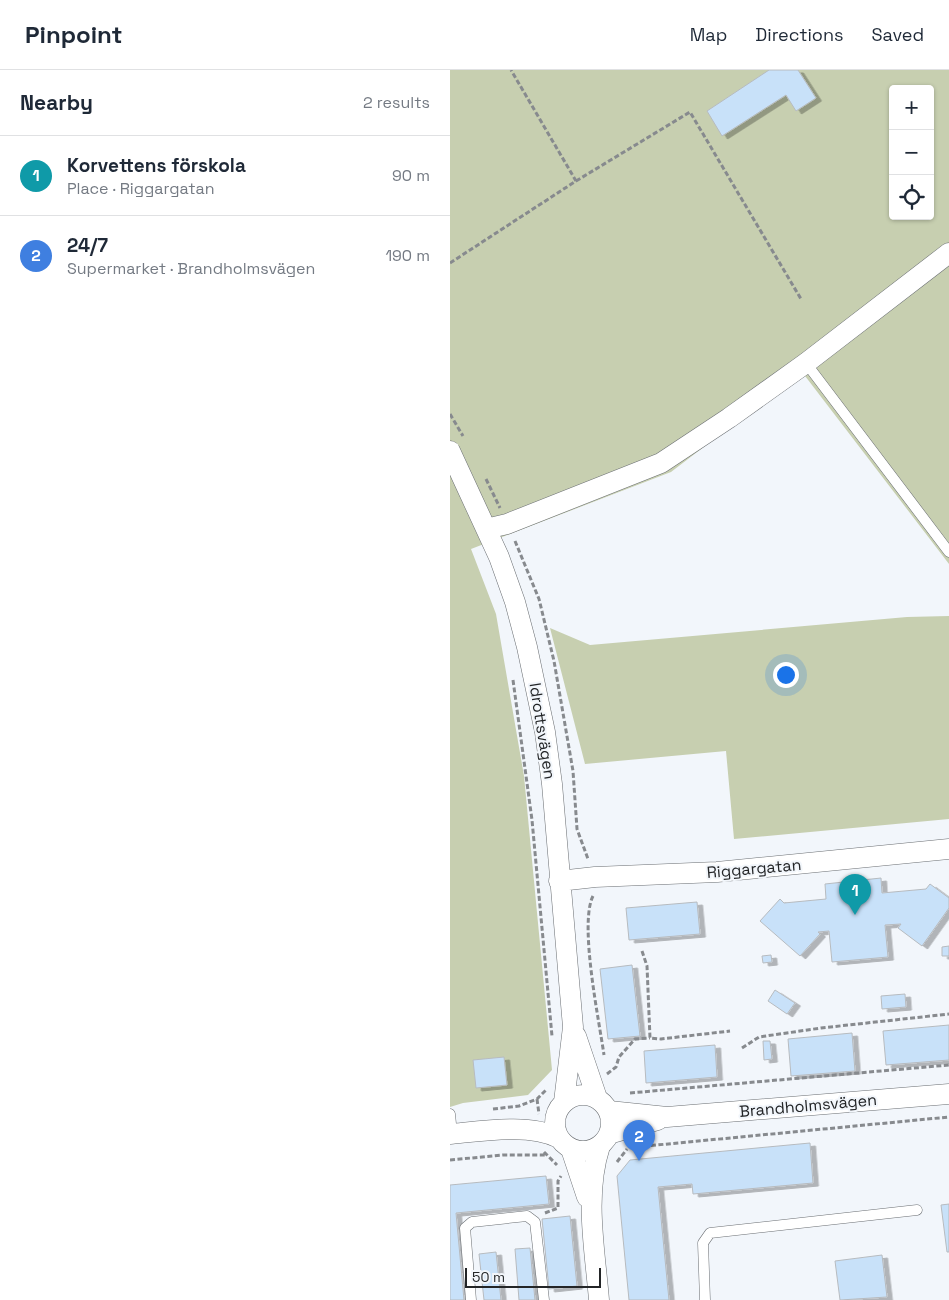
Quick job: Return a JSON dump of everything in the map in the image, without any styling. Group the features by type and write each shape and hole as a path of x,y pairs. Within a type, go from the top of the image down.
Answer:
{"street":[{"path":"486,529 507,524 660,463 729,418 806,363 949,252"},
{"name":"Idrottsvägen","path":"450,451 486,529 515,602 545,732 552,784 573,1027 561,1106"},
{"name":"Riggargatan","path":"559,881 595,876 717,872 949,849"},
{"name":"Idrottsvägen","path":"573,1027 603,1105"},
{"name":"Brandholmsvägen","path":"492,1130 561,1106 579,1095 603,1105 667,1117 949,1094"},
{"path":"599,1300 591,1209 593,1170 611,1120 603,1105"},
{"path":"561,1106 555,1126 565,1143 591,1209"},
{"name":"Brandholmsvägen","path":"451,1134 492,1130 540,1131 585,1151 604,1140 667,1117"}],"lane":[{"path":"806,363 949,552"},
{"path":"450,1114 451,1134"},
{"path":"705,1300 703,1243 710,1233 917,1210"},
{"path":"471,1300 465,1228 472,1222 527,1216 535,1222 544,1300"}],"path":[{"path":"511,70 576,181"},
{"path":"450,264 576,181 690,112 801,299"},
{"path":"499,507 507,504"},
{"path":"512,675 532,820 552,1042"},
{"path":"642,951 647,966 650,1038"},
{"path":"742,1048 759,1037 949,1014"},
{"path":"606,1074 616,1067 619,1057 635,1039 661,1039 730,1031"},
{"path":"624,1094 949,1065"},
{"path":"490,1110 519,1106 537,1099"},
{"path":"628,1148 949,1117"},
{"path":"450,1160 503,1155 545,1156"},
{"path":"527,1216 554,1211 558,1208 558,1181 565,1170"}],"green space":[{"path":"450,70 949,70 949,564 802,372 671,472 471,549 496,614 524,776 552,1070 528,1095 463,1103 450,1107"},
{"path":"949,616 949,819 734,839 726,751 585,764 550,628 590,645 907,617"}],"building":[{"path":"769,70 798,70 816,98 796,111 786,95 722,136 707,111"},
{"path":"881,878 882,893 926,889 930,884 949,898 949,908 922,946 898,928 901,924 885,925 888,957 832,962 829,931 818,932 820,934 800,956 760,921 780,899 784,903 826,899 825,884"},
{"path":"697,902 700,934 629,940 626,908"},
{"path":"949,946 949,956 942,956 942,947"},
{"path":"771,955 772,962 763,963 762,956"},
{"path":"632,965 640,1036 608,1039 600,969"},
{"path":"775,990 795,1003 787,1014 768,1001"},
{"path":"905,994 906,1007 882,1009 881,996"},
{"path":"949,1025 949,1060 886,1065 883,1031"},
{"path":"852,1033 855,1071 791,1076 788,1039"},
{"path":"763,1041 770,1041 772,1059 764,1060"},
{"path":"715,1045 717,1077 646,1083 644,1051"},
{"path":"504,1057 507,1085 476,1088 473,1060"},
{"path":"810,1143 813,1183 693,1194 692,1184 658,1187 669,1300 629,1300 617,1176 630,1160"},
{"path":"546,1176 549,1204 456,1213 464,1300 450,1300 450,1185"},
{"path":"949,1204 949,1252 947,1252 941,1205"},
{"path":"570,1216 577,1286 549,1289 542,1219"},
{"path":"530,1248 535,1300 519,1300 515,1249"},
{"path":"496,1252 501,1300 484,1300 479,1254"},
{"path":"882,1255 887,1297 840,1300 835,1261"}],"place":[{"name":"Korvettens förskola","path":"855,915"},
{"name":"24/7","path":"639,1161"}]}
